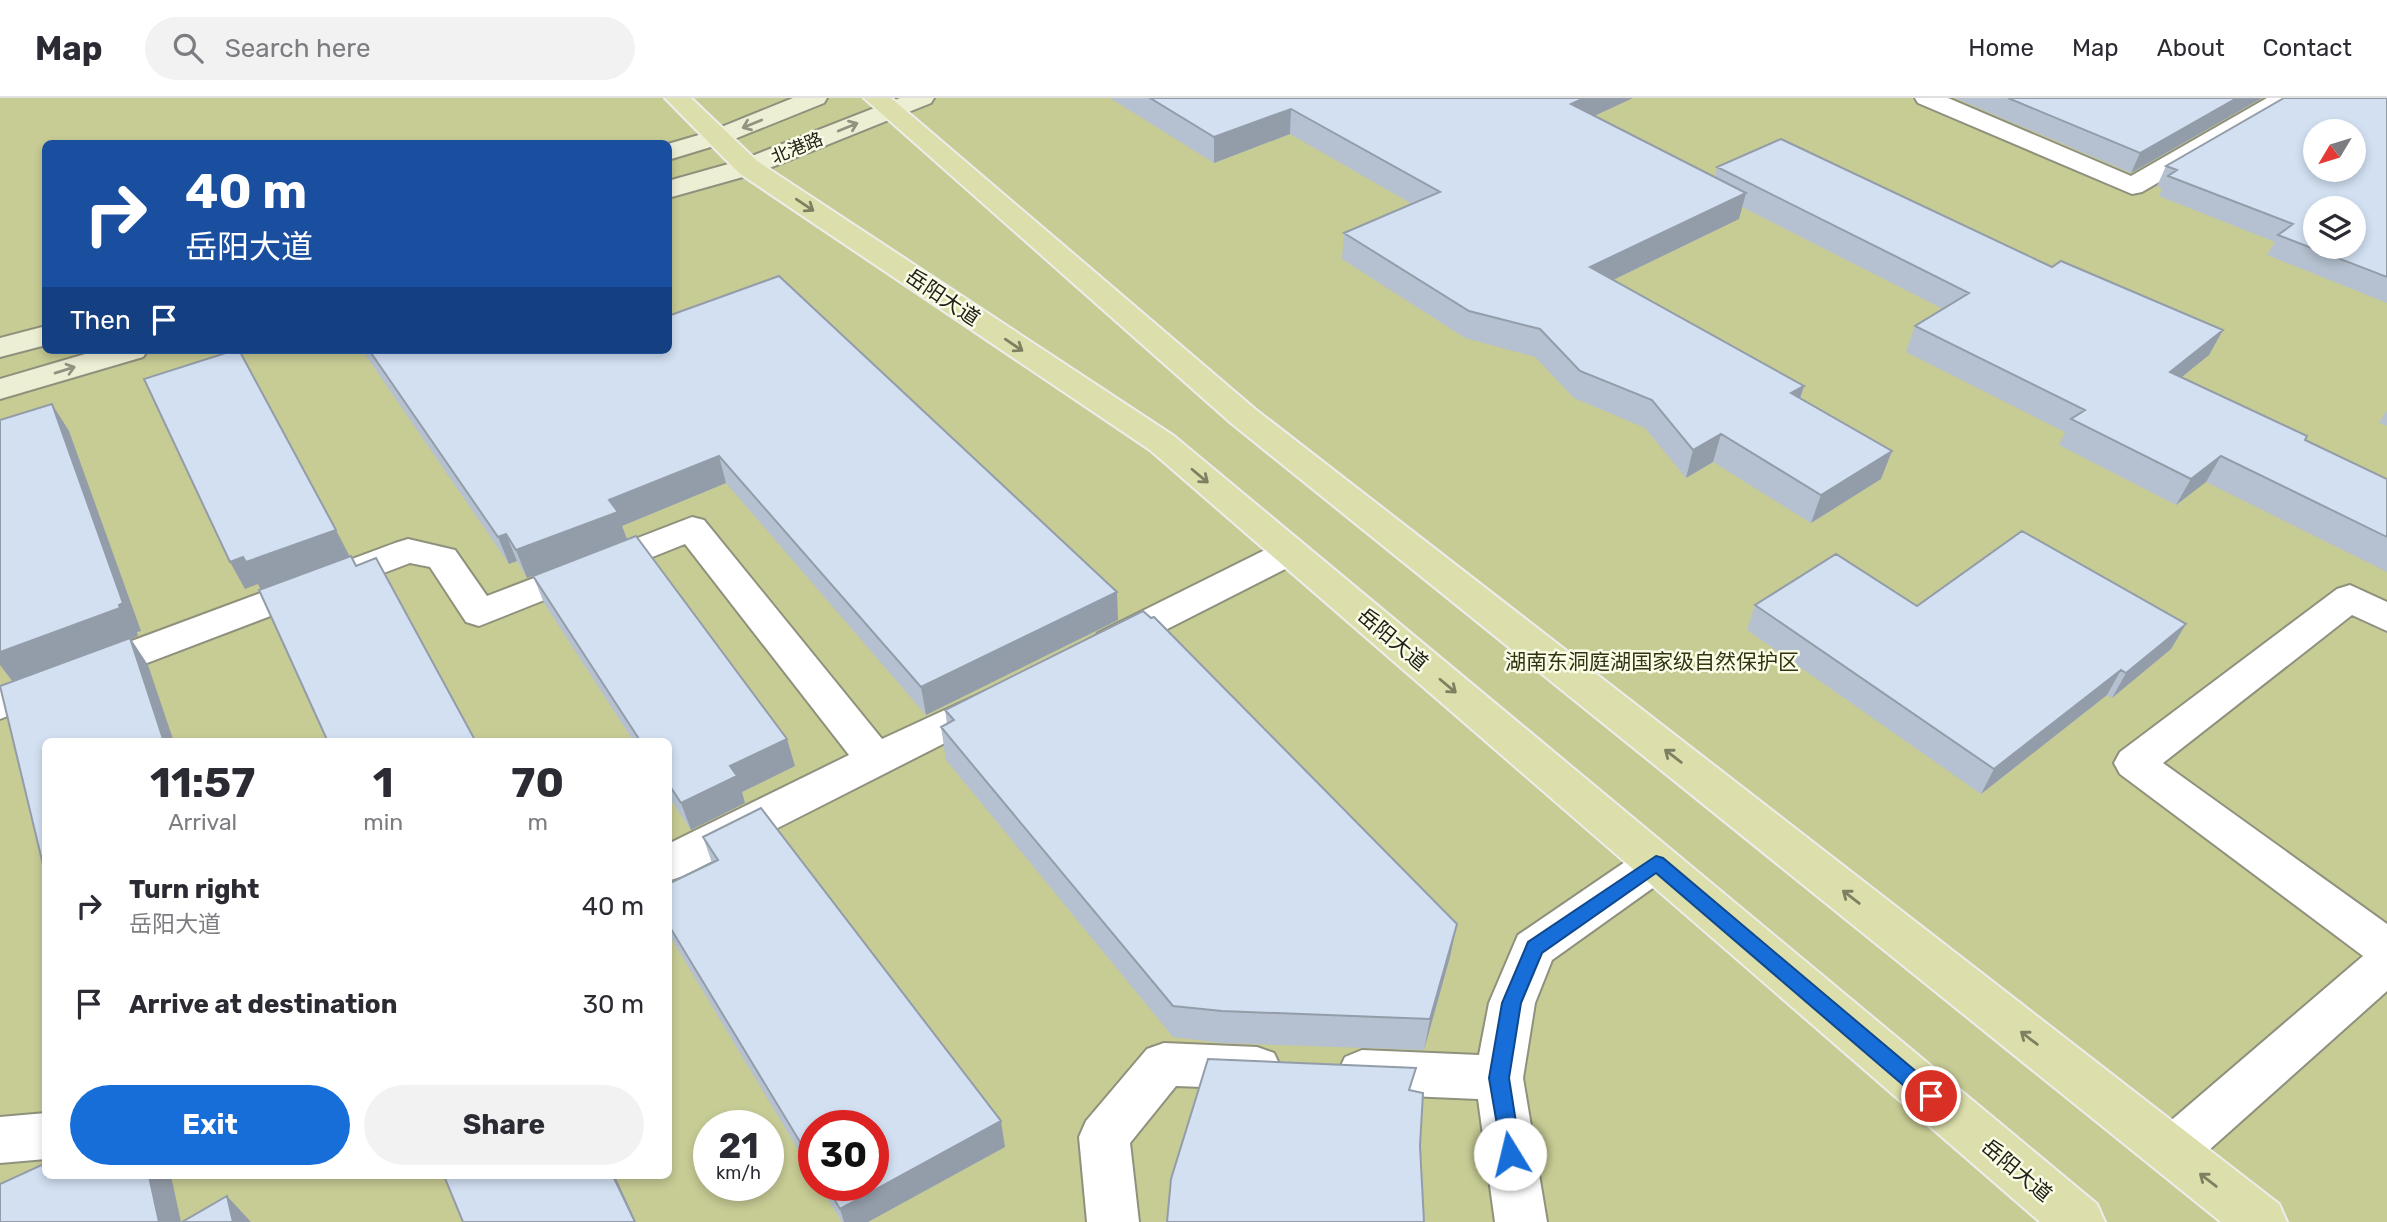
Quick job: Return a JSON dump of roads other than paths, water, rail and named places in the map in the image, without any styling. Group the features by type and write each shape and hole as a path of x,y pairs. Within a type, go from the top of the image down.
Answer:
{"main road":[{"name":"岳阳大道","path":"677,98 748,167 1162,443 2079,1222"},
{"name":"北港路","path":"672,151 718,138 815,98"},
{"name":"北港路","path":"672,189 748,167 896,102"},
{"path":"896,102 1244,416 2261,1222"},
{"path":"0,348 42,336"},
{"path":"0,389 118,354"}],"street":[{"path":"1927,98 2132,186 2285,98"},
{"path":"0,705 408,551 442,558 478,613 692,528 876,760"},
{"path":"1083,656 1290,552"},
{"path":"2387,618 2350,598 2134,763 2387,949"},
{"path":"672,862 1023,687"},
{"path":"1521,1222 1499,1078 1511,1003 1534,948 1656,863"},
{"path":"2172,1151 2387,963"},
{"path":"1113,1222 1104,1138 1164,1064 1499,1078"},
{"path":"0,1140 42,1136"}],"park label":[{"name":"湖南东洞庭湖国家级自然保护区","path":"1652,661"}]}
